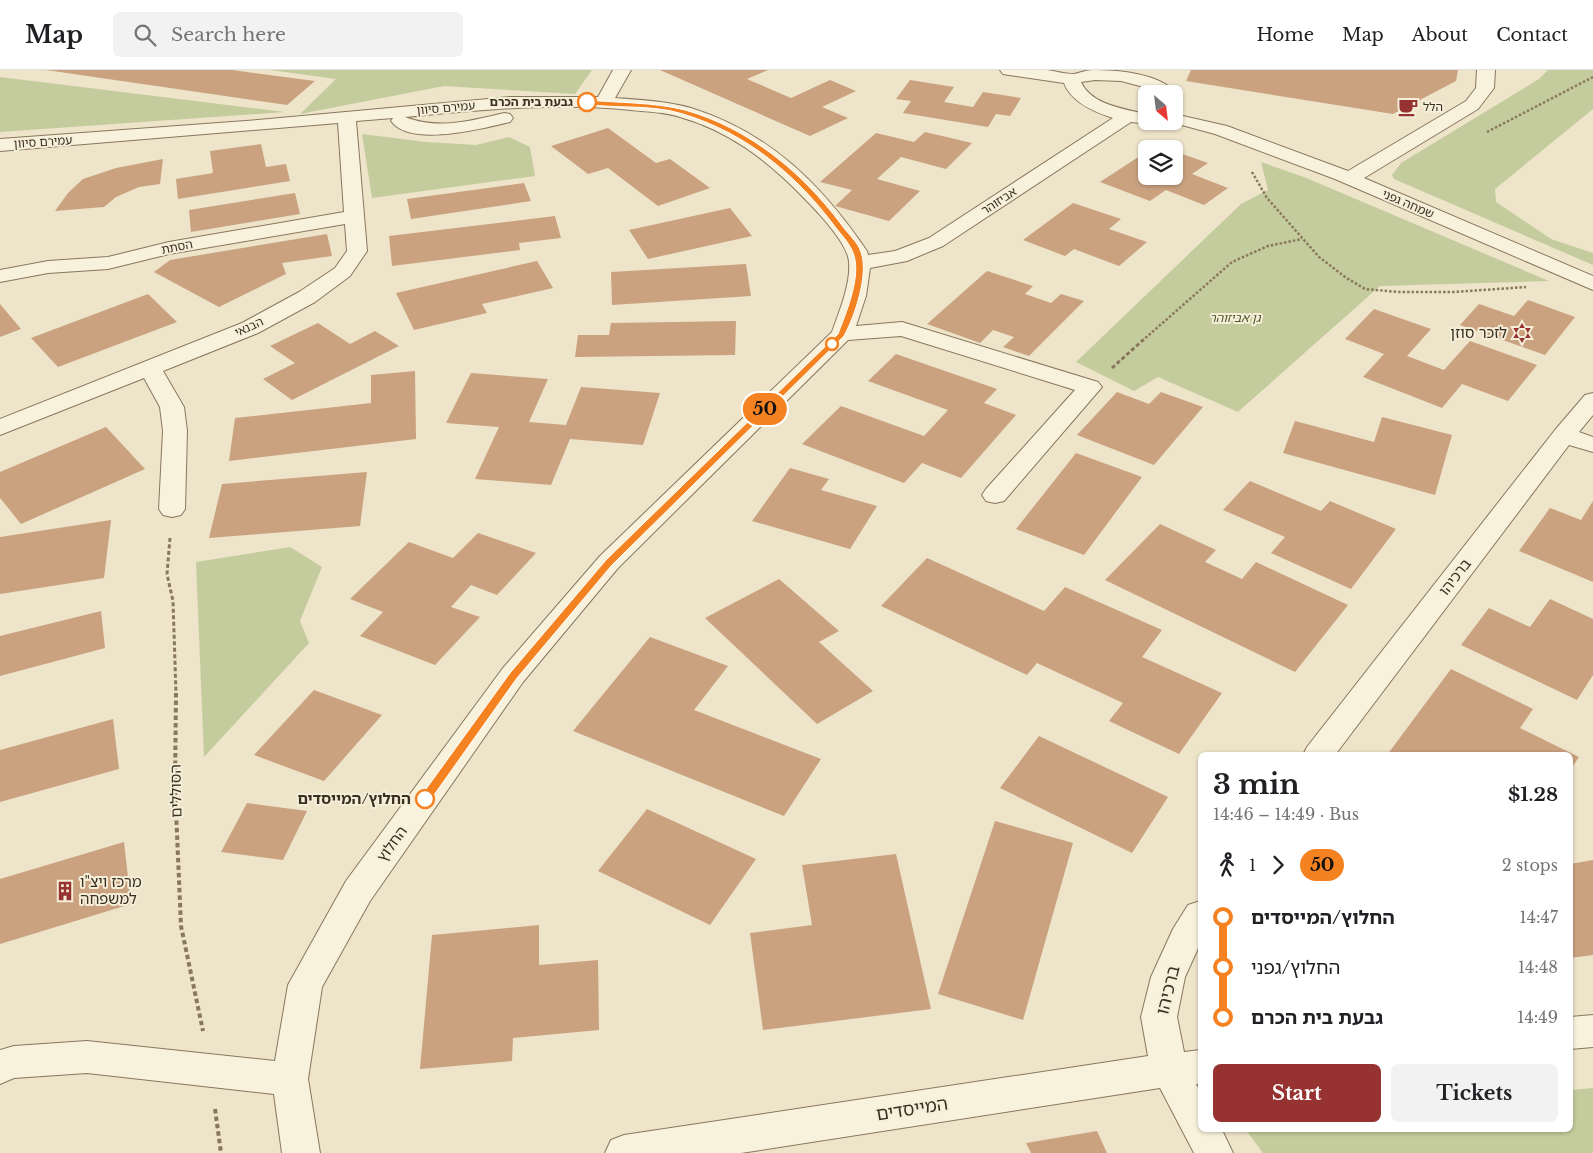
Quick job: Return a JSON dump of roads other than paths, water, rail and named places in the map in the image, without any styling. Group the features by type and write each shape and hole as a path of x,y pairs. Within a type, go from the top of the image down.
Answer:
{"street":[{"path":"604,102 622,70"},
{"path":"1009,70 1073,79 1078,75 1093,71 1114,71 1157,83"},
{"path":"1350,178 1472,105 1485,88 1486,70"},
{"path":"1073,79 1072,84 1086,99 1100,106 1137,117"},
{"name":"עמירם סיוון","path":"0,145 388,114 510,102 604,102 664,108 684,112 717,124 757,146 788,169 828,212 857,251 860,263"},
{"name":"שמחה גפני","path":"1183,109 1221,130 1350,178 1591,283"},
{"name":"הבנאי","path":"0,428 250,328 307,297 342,272 357,251 347,117"},
{"name":"אביזוהר","path":"860,263 900,257 936,242 1137,117"},
{"name":"שמחה גפני","path":"1183,121 1221,130"},
{"name":"הסתת","path":"0,276 48,266 108,263 169,248 354,216"},
{"name":"החלוץ","path":"301,1153 290,1079 305,985 358,891 513,676 609,562 842,334 856,296 860,263"},
{"path":"842,334 902,329 1090,387 995,495"},
{"path":"150,368 172,407 175,431 172,509"},
{"name":"ברכיהו","path":"1320,752 1593,400"},
{"path":"1564,435 1593,445"},
{"name":"ברכיהו","path":"1198,918 1185,939 1168,977 1159,1017 1185,1068 1198,1117"},
{"path":"1573,1033 1593,1031"},
{"path":"0,1067 14,1062 87,1057 290,1079"},
{"name":"המייסדים","path":"624,1153 1185,1068"},
{"name":"ברכיהו","path":"1203,1132 1214,1153"}],"place":[{"name":"גבעת בית הכרם","path":"587,102"},
{"name":"הלל","path":"1408,107"},
{"name":"לזכר סוזן","path":"1522,333"},
{"name":"החלוץ/המייסדים","path":"425,799"},
{"name":"מרכז ויצ\"ו למשפחה","path":"65,891"}],"park label":[{"name":"גן אביזוהר","path":"1235,318"}]}
